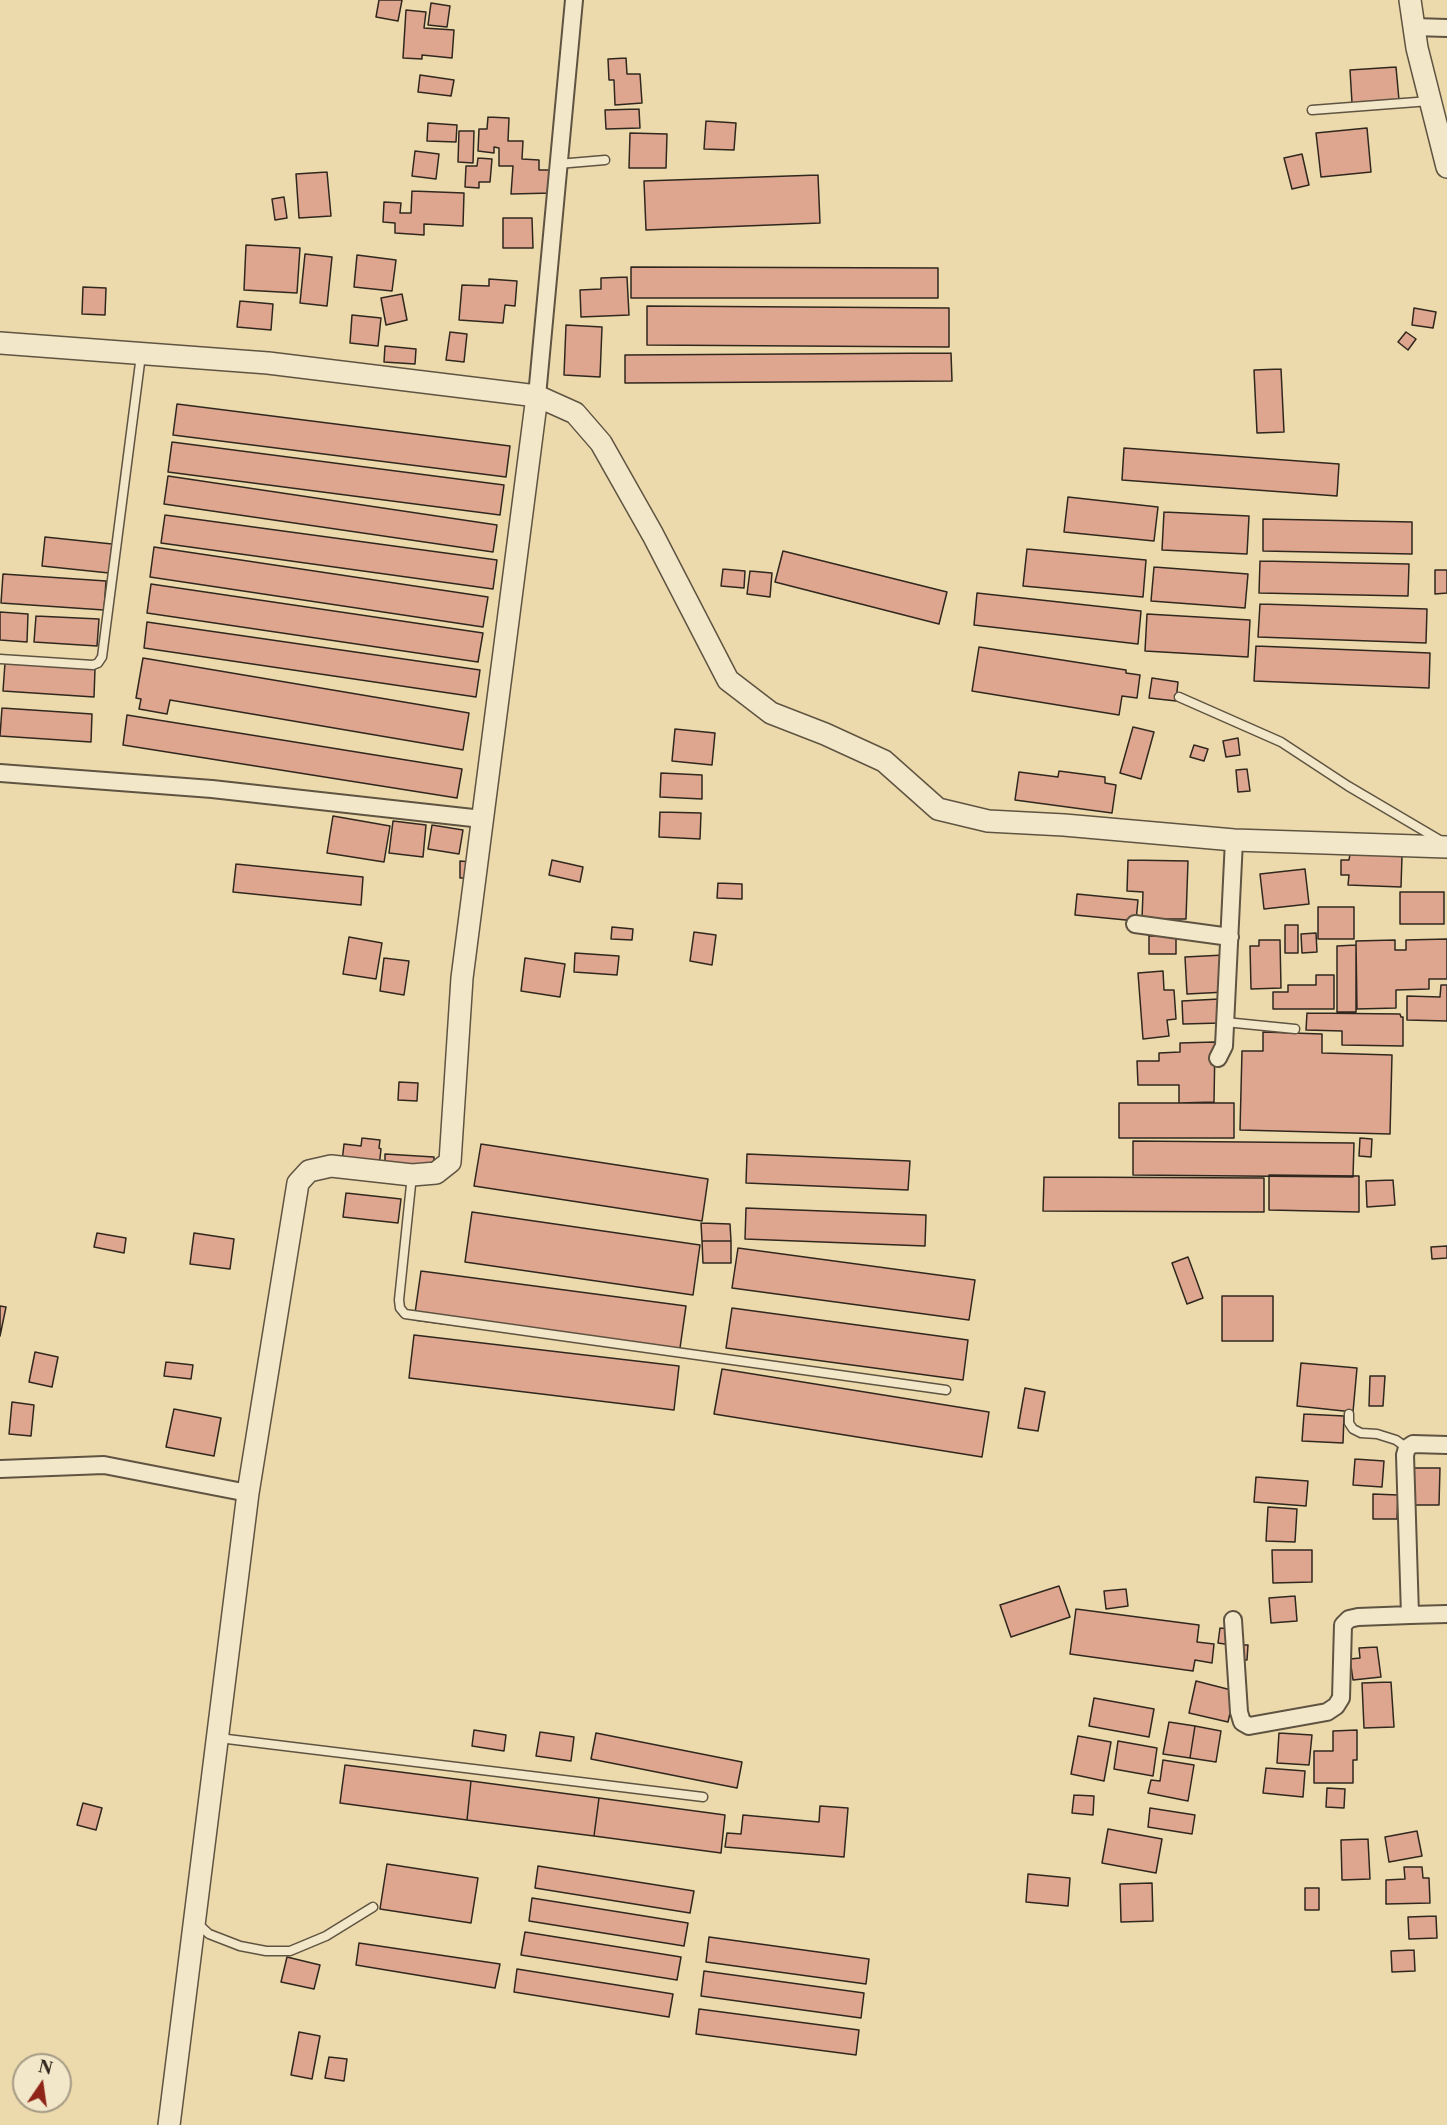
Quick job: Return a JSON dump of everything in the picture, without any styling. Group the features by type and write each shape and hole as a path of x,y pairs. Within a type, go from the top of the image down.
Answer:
{"street":[{"path":"169,2125 248,1493 298,1183 309,1171 331,1166 412,1175 436,1173 450,1162 462,978 537,396 574,0"},
{"path":"1410,0 1417,48 1447,167"},
{"path":"1414,27 1447,28"},
{"path":"0,343 268,363 537,396 575,413 601,443 653,535 728,680 771,712 884,761 938,809 988,821 1064,825 1234,840 1447,845"},
{"path":"0,773 212,789 482,819"},
{"path":"1218,1058 1224,1046 1234,840"},
{"path":"1135,924 1230,937"},
{"path":"1410,1615 1405,1455 1407,1448 1413,1444 1447,1445"},
{"path":"0,1469 104,1465 248,1493"},
{"path":"1233,1620 1239,1712 1242,1722 1249,1726 1327,1712 1336,1706 1341,1698 1343,1625 1350,1619 1447,1614"}],"lane":[{"path":"1312,110 1431,101"},
{"path":"558,164 605,160"},
{"path":"0,659 93,665 98,663 102,657 141,352"},
{"path":"1179,697 1281,742 1348,786 1447,845"},
{"path":"1225,1022 1295,1029"},
{"path":"412,1175 399,1300 399,1308 405,1314 946,1390"},
{"path":"1349,1414 1349,1423 1353,1429 1361,1433 1377,1434 1396,1440 1407,1448"},
{"path":"219,1738 703,1797"},
{"path":"194,1921 209,1934 240,1946 266,1951 290,1951 326,1936 373,1907"}],"building":[{"path":"379,0 402,0 398,21 376,17"},
{"path":"431,3 450,6 447,27 428,25"},
{"path":"406,10 426,12 424,28 454,30 452,58 422,55 422,59 403,58"},
{"path":"626,58 627,74 640,74 642,103 615,105 614,80 609,80 608,59"},
{"path":"1396,67 1399,100 1352,103 1350,70"},
{"path":"420,75 454,80 451,96 418,92"},
{"path":"639,109 640,128 606,129 605,110"},
{"path":"488,117 509,118 508,141 523,141 522,159 539,160 539,170 553,170 552,193 511,194 513,166 499,166 499,148 494,147 494,153 478,151 479,129 487,129"},
{"path":"706,121 736,123 734,150 704,149"},
{"path":"428,123 457,125 456,142 427,141"},
{"path":"1367,128 1371,172 1321,177 1316,133"},
{"path":"459,131 474,131 473,163 458,162"},
{"path":"630,133 667,134 666,168 629,168"},
{"path":"415,151 439,154 436,179 412,176"},
{"path":"1302,154 1309,185 1292,189 1284,158"},
{"path":"478,158 492,159 490,182 479,182 479,188 465,187 466,166 477,166"},
{"path":"327,172 331,216 299,218 296,174"},
{"path":"818,175 820,223 646,230 644,181"},
{"path":"412,191 464,193 463,226 424,224 424,235 395,233 395,223 383,222 384,202 401,203 400,213 411,213"},
{"path":"284,197 287,218 275,220 272,199"},
{"path":"503,218 532,218 533,248 503,248"},
{"path":"246,245 300,248 297,293 244,290"},
{"path":"305,254 332,257 327,306 300,303"},
{"path":"357,255 396,260 392,291 354,287"},
{"path":"631,267 938,268 938,298 631,298"},
{"path":"627,277 629,315 581,317 580,290 601,289 601,278"},
{"path":"489,279 517,281 515,306 505,305 503,323 459,320 462,285 489,286"},
{"path":"83,287 106,288 105,315 82,314"},
{"path":"402,294 407,320 386,325 381,298"},
{"path":"240,301 273,304 271,330 237,327"},
{"path":"647,306 949,308 949,347 647,345"},
{"path":"1414,308 1436,312 1433,328 1412,325"},
{"path":"352,315 381,318 378,346 350,343"},
{"path":"566,325 602,327 600,377 564,375"},
{"path":"450,332 467,334 464,362 446,360"},
{"path":"1406,332 1416,339 1408,350 1398,342"},
{"path":"385,346 416,349 415,364 384,362"},
{"path":"951,353 952,381 625,383 625,355"},
{"path":"1281,369 1284,432 1257,433 1254,370"},
{"path":"177,404 510,446 506,477 173,435"},
{"path":"172,442 504,485 500,515 168,472"},
{"path":"1124,448 1339,464 1337,496 1122,480"},
{"path":"168,476 497,525 493,552 164,504"},
{"path":"1068,497 1158,507 1154,541 1064,532"},
{"path":"1164,512 1249,516 1247,554 1162,550"},
{"path":"165,515 497,560 493,589 161,543"},
{"path":"1263,519 1412,522 1412,554 1263,551"},
{"path":"45,537 112,544 109,573 42,566"},
{"path":"154,547 488,597 483,627 150,577"},
{"path":"1027,549 1146,560 1143,597 1023,586"},
{"path":"783,551 947,592 939,624 775,582"},
{"path":"1260,561 1409,564 1408,596 1259,593"},
{"path":"1154,567 1248,574 1245,608 1151,601"},
{"path":"723,569 745,571 744,588 721,586"},
{"path":"1435,570 1447,570 1447,593 1435,594"},
{"path":"750,571 772,573 770,597 747,594"},
{"path":"3,574 106,581 104,610 1,603"},
{"path":"151,584 483,633 478,662 147,613"},
{"path":"977,593 1141,611 1138,644 974,625"},
{"path":"1260,604 1427,609 1426,643 1258,637"},
{"path":"0,612 28,614 27,642 0,640"},
{"path":"1147,614 1250,620 1248,657 1145,651"},
{"path":"36,616 99,619 97,646 34,642"},
{"path":"147,622 480,670 476,697 144,648"},
{"path":"1256,646 1430,653 1429,688 1254,681"},
{"path":"979,647 1126,670 1126,673 1140,675 1137,698 1122,696 1119,715 972,691"},
{"path":"143,658 469,713 463,750 170,700 167,714 139,709 141,699 136,698"},
{"path":"5,663 95,669 94,697 3,691"},
{"path":"1152,678 1178,682 1176,701 1149,698"},
{"path":"2,708 92,714 91,742 0,736"},
{"path":"127,715 462,769 457,798 123,745"},
{"path":"1133,727 1154,732 1141,779 1120,773"},
{"path":"675,729 715,733 712,765 672,761"},
{"path":"1238,738 1240,755 1226,757 1223,741"},
{"path":"1194,745 1208,749 1204,761 1190,757"},
{"path":"1247,769 1250,791 1238,792 1236,770"},
{"path":"1059,771 1105,777 1105,783 1116,785 1112,813 1015,800 1019,772 1058,777"},
{"path":"661,773 702,775 702,799 660,797"},
{"path":"660,812 701,813 700,839 659,837"},
{"path":"333,816 390,826 384,862 327,853"},
{"path":"393,821 426,825 423,857 389,853"},
{"path":"432,825 463,830 459,854 428,849"},
{"path":"1350,854 1402,856 1401,887 1348,885 1349,875 1341,875 1341,860 1349,860"},
{"path":"552,860 583,867 580,882 549,875"},
{"path":"1128,860 1188,861 1186,919 1142,919 1143,892 1127,891"},
{"path":"460,861 471,862 471,878 460,878"},
{"path":"236,864 363,877 361,905 233,892"},
{"path":"1305,869 1309,904 1264,909 1260,874"},
{"path":"718,883 742,884 742,899 717,898"},
{"path":"1400,892 1444,892 1444,924 1400,924"},
{"path":"1077,894 1138,900 1136,921 1075,915"},
{"path":"1318,907 1354,907 1354,939 1318,939"},
{"path":"1285,925 1298,925 1298,953 1285,953"},
{"path":"612,927 633,929 632,940 611,939"},
{"path":"694,932 716,935 712,965 690,961"},
{"path":"1316,933 1317,952 1302,953 1301,934"},
{"path":"1149,936 1176,936 1176,954 1149,954"},
{"path":"349,937 382,943 376,979 343,974"},
{"path":"1447,939 1447,979 1429,979 1429,989 1396,990 1396,1008 1357,1009 1356,941 1395,940 1395,950 1406,950 1406,940"},
{"path":"1259,940 1280,940 1281,988 1251,989 1250,946 1259,946"},
{"path":"1356,945 1356,1012 1337,1012 1337,946"},
{"path":"575,953 619,956 617,975 574,972"},
{"path":"1224,955 1226,992 1187,994 1185,957"},
{"path":"384,958 409,961 404,995 380,991"},
{"path":"525,958 565,964 560,997 521,991"},
{"path":"1163,971 1164,990 1174,990 1176,1019 1167,1020 1169,1036 1143,1039 1138,973"},
{"path":"1316,975 1334,975 1334,1009 1273,1009 1273,992 1288,992 1288,985 1316,985"},
{"path":"1441,985 1447,985 1447,1021 1407,1020 1407,996 1440,997"},
{"path":"1219,999 1221,1023 1183,1024 1182,1001"},
{"path":"1307,1013 1400,1014 1403,1017 1403,1046 1342,1045 1342,1031 1306,1030"},
{"path":"1263,1032 1322,1034 1322,1053 1392,1055 1390,1134 1240,1130 1242,1051 1263,1051"},
{"path":"1215,1042 1214,1102 1179,1103 1179,1085 1138,1085 1137,1061 1159,1061 1159,1053 1180,1052 1180,1043"},
{"path":"399,1082 418,1083 417,1101 398,1100"},
{"path":"1119,1103 1234,1103 1234,1138 1119,1138"},
{"path":"362,1138 380,1140 379,1167 342,1162 344,1144 361,1146"},
{"path":"1360,1138 1372,1139 1371,1157 1359,1156"},
{"path":"1133,1141 1354,1143 1353,1177 1133,1175"},
{"path":"481,1144 708,1179 702,1221 474,1186"},
{"path":"385,1154 434,1157 434,1171 385,1168"},
{"path":"747,1154 910,1161 908,1190 746,1183"},
{"path":"1269,1175 1359,1176 1359,1212 1269,1210"},
{"path":"1044,1177 1264,1178 1264,1212 1043,1211"},
{"path":"1393,1180 1395,1205 1367,1207 1366,1181"},
{"path":"346,1193 401,1199 398,1223 343,1217"},
{"path":"746,1208 926,1215 925,1246 745,1239"},
{"path":"472,1212 700,1245 693,1295 465,1262"},
{"path":"701,1223 730,1224 731,1241 702,1241"},
{"path":"97,1233 126,1238 124,1253 94,1247"},
{"path":"194,1233 234,1239 230,1269 190,1264"},
{"path":"702,1241 731,1241 731,1263 703,1263"},
{"path":"1447,1246 1447,1258 1432,1259 1431,1247"},
{"path":"738,1248 975,1280 969,1320 732,1288"},
{"path":"1188,1257 1203,1298 1187,1304 1172,1263"},
{"path":"421,1271 686,1306 679,1355 414,1320"},
{"path":"1222,1296 1273,1296 1273,1341 1222,1341"},
{"path":"0,1306 6,1307 0,1336"},
{"path":"732,1308 968,1340 963,1380 726,1348"},
{"path":"414,1335 679,1366 674,1410 409,1378"},
{"path":"35,1352 58,1357 52,1387 29,1382"},
{"path":"166,1362 193,1365 191,1379 164,1376"},
{"path":"1301,1363 1357,1368 1353,1412 1297,1406"},
{"path":"722,1369 989,1412 982,1457 714,1414"},
{"path":"1370,1376 1385,1376 1383,1406 1369,1406"},
{"path":"1025,1388 1045,1392 1038,1431 1018,1428"},
{"path":"12,1402 34,1405 31,1436 9,1434"},
{"path":"174,1409 221,1418 214,1456 166,1447"},
{"path":"1304,1414 1344,1416 1343,1443 1302,1441"},
{"path":"1355,1459 1384,1461 1382,1487 1353,1485"},
{"path":"1412,1468 1440,1468 1439,1505 1412,1505"},
{"path":"1256,1477 1308,1481 1306,1506 1254,1502"},
{"path":"1373,1494 1398,1495 1397,1519 1373,1519"},
{"path":"1268,1507 1297,1509 1295,1542 1266,1541"},
{"path":"1272,1550 1312,1550 1312,1582 1273,1583"},
{"path":"1059,1586 1070,1617 1011,1637 1000,1605"},
{"path":"1126,1589 1128,1606 1106,1609 1104,1591"},
{"path":"1295,1596 1297,1621 1271,1623 1269,1598"},
{"path":"1076,1609 1199,1625 1197,1642 1214,1644 1212,1663 1195,1660 1193,1671 1070,1654"},
{"path":"1220,1628 1232,1629 1231,1645 1218,1643"},
{"path":"1237,1645 1248,1645 1247,1660 1237,1660"},
{"path":"1377,1647 1381,1677 1353,1680 1350,1659 1360,1658 1359,1648"},
{"path":"1196,1681 1235,1691 1228,1722 1189,1713"},
{"path":"1391,1682 1394,1727 1364,1728 1362,1683"},
{"path":"1094,1698 1154,1709 1149,1737 1089,1726"},
{"path":"1169,1722 1195,1726 1190,1758 1163,1754"},
{"path":"1195,1726 1221,1731 1216,1762 1190,1758"},
{"path":"474,1730 506,1735 504,1751 472,1746"},
{"path":"1357,1730 1357,1760 1353,1760 1353,1783 1314,1783 1314,1751 1333,1751 1333,1731"},
{"path":"540,1732 574,1737 571,1761 536,1756"},
{"path":"596,1733 742,1762 737,1788 591,1759"},
{"path":"1279,1733 1312,1735 1309,1765 1277,1763"},
{"path":"1078,1736 1111,1742 1104,1781 1071,1774"},
{"path":"1118,1741 1157,1748 1153,1776 1114,1769"},
{"path":"1163,1760 1194,1765 1188,1801 1148,1793 1151,1780 1160,1781"},
{"path":"345,1765 471,1781 467,1820 340,1803"},
{"path":"1266,1768 1305,1771 1303,1797 1263,1793"},
{"path":"471,1781 599,1798 594,1836 467,1820"},
{"path":"1327,1788 1345,1789 1344,1808 1326,1807"},
{"path":"1074,1795 1094,1796 1093,1815 1072,1813"},
{"path":"599,1798 725,1815 721,1853 594,1836"},
{"path":"83,1803 102,1808 96,1830 77,1825"},
{"path":"820,1806 848,1808 844,1857 725,1847 727,1833 741,1834 743,1815 819,1822"},
{"path":"1150,1808 1195,1815 1192,1834 1148,1827"},
{"path":"1108,1829 1162,1839 1156,1873 1102,1863"},
{"path":"1417,1831 1422,1856 1389,1862 1385,1837"},
{"path":"1368,1839 1370,1879 1342,1880 1341,1840"},
{"path":"387,1864 478,1878 471,1923 380,1909"},
{"path":"538,1866 694,1891 690,1913 535,1888"},
{"path":"1404,1867 1422,1867 1423,1878 1429,1878 1430,1903 1386,1904 1386,1880 1405,1879"},
{"path":"1028,1874 1070,1878 1068,1906 1026,1902"},
{"path":"1152,1883 1153,1921 1121,1922 1120,1884"},
{"path":"1305,1888 1319,1888 1319,1910 1305,1910"},
{"path":"532,1898 688,1923 684,1946 529,1921"},
{"path":"1436,1916 1437,1938 1409,1939 1408,1917"},
{"path":"525,1932 681,1957 677,1980 521,1955"},
{"path":"709,1937 869,1959 866,1984 706,1962"},
{"path":"359,1943 500,1964 495,1988 356,1965"},
{"path":"1414,1950 1415,1971 1392,1972 1391,1951"},
{"path":"287,1957 320,1965 314,1989 281,1982"},
{"path":"517,1969 673,1994 669,2017 514,1992"},
{"path":"704,1971 864,1993 861,2018 701,1996"},
{"path":"699,2009 859,2030 856,2055 696,2034"},
{"path":"299,2032 320,2036 312,2079 291,2075"},
{"path":"329,2057 347,2059 344,2081 325,2078"}]}
